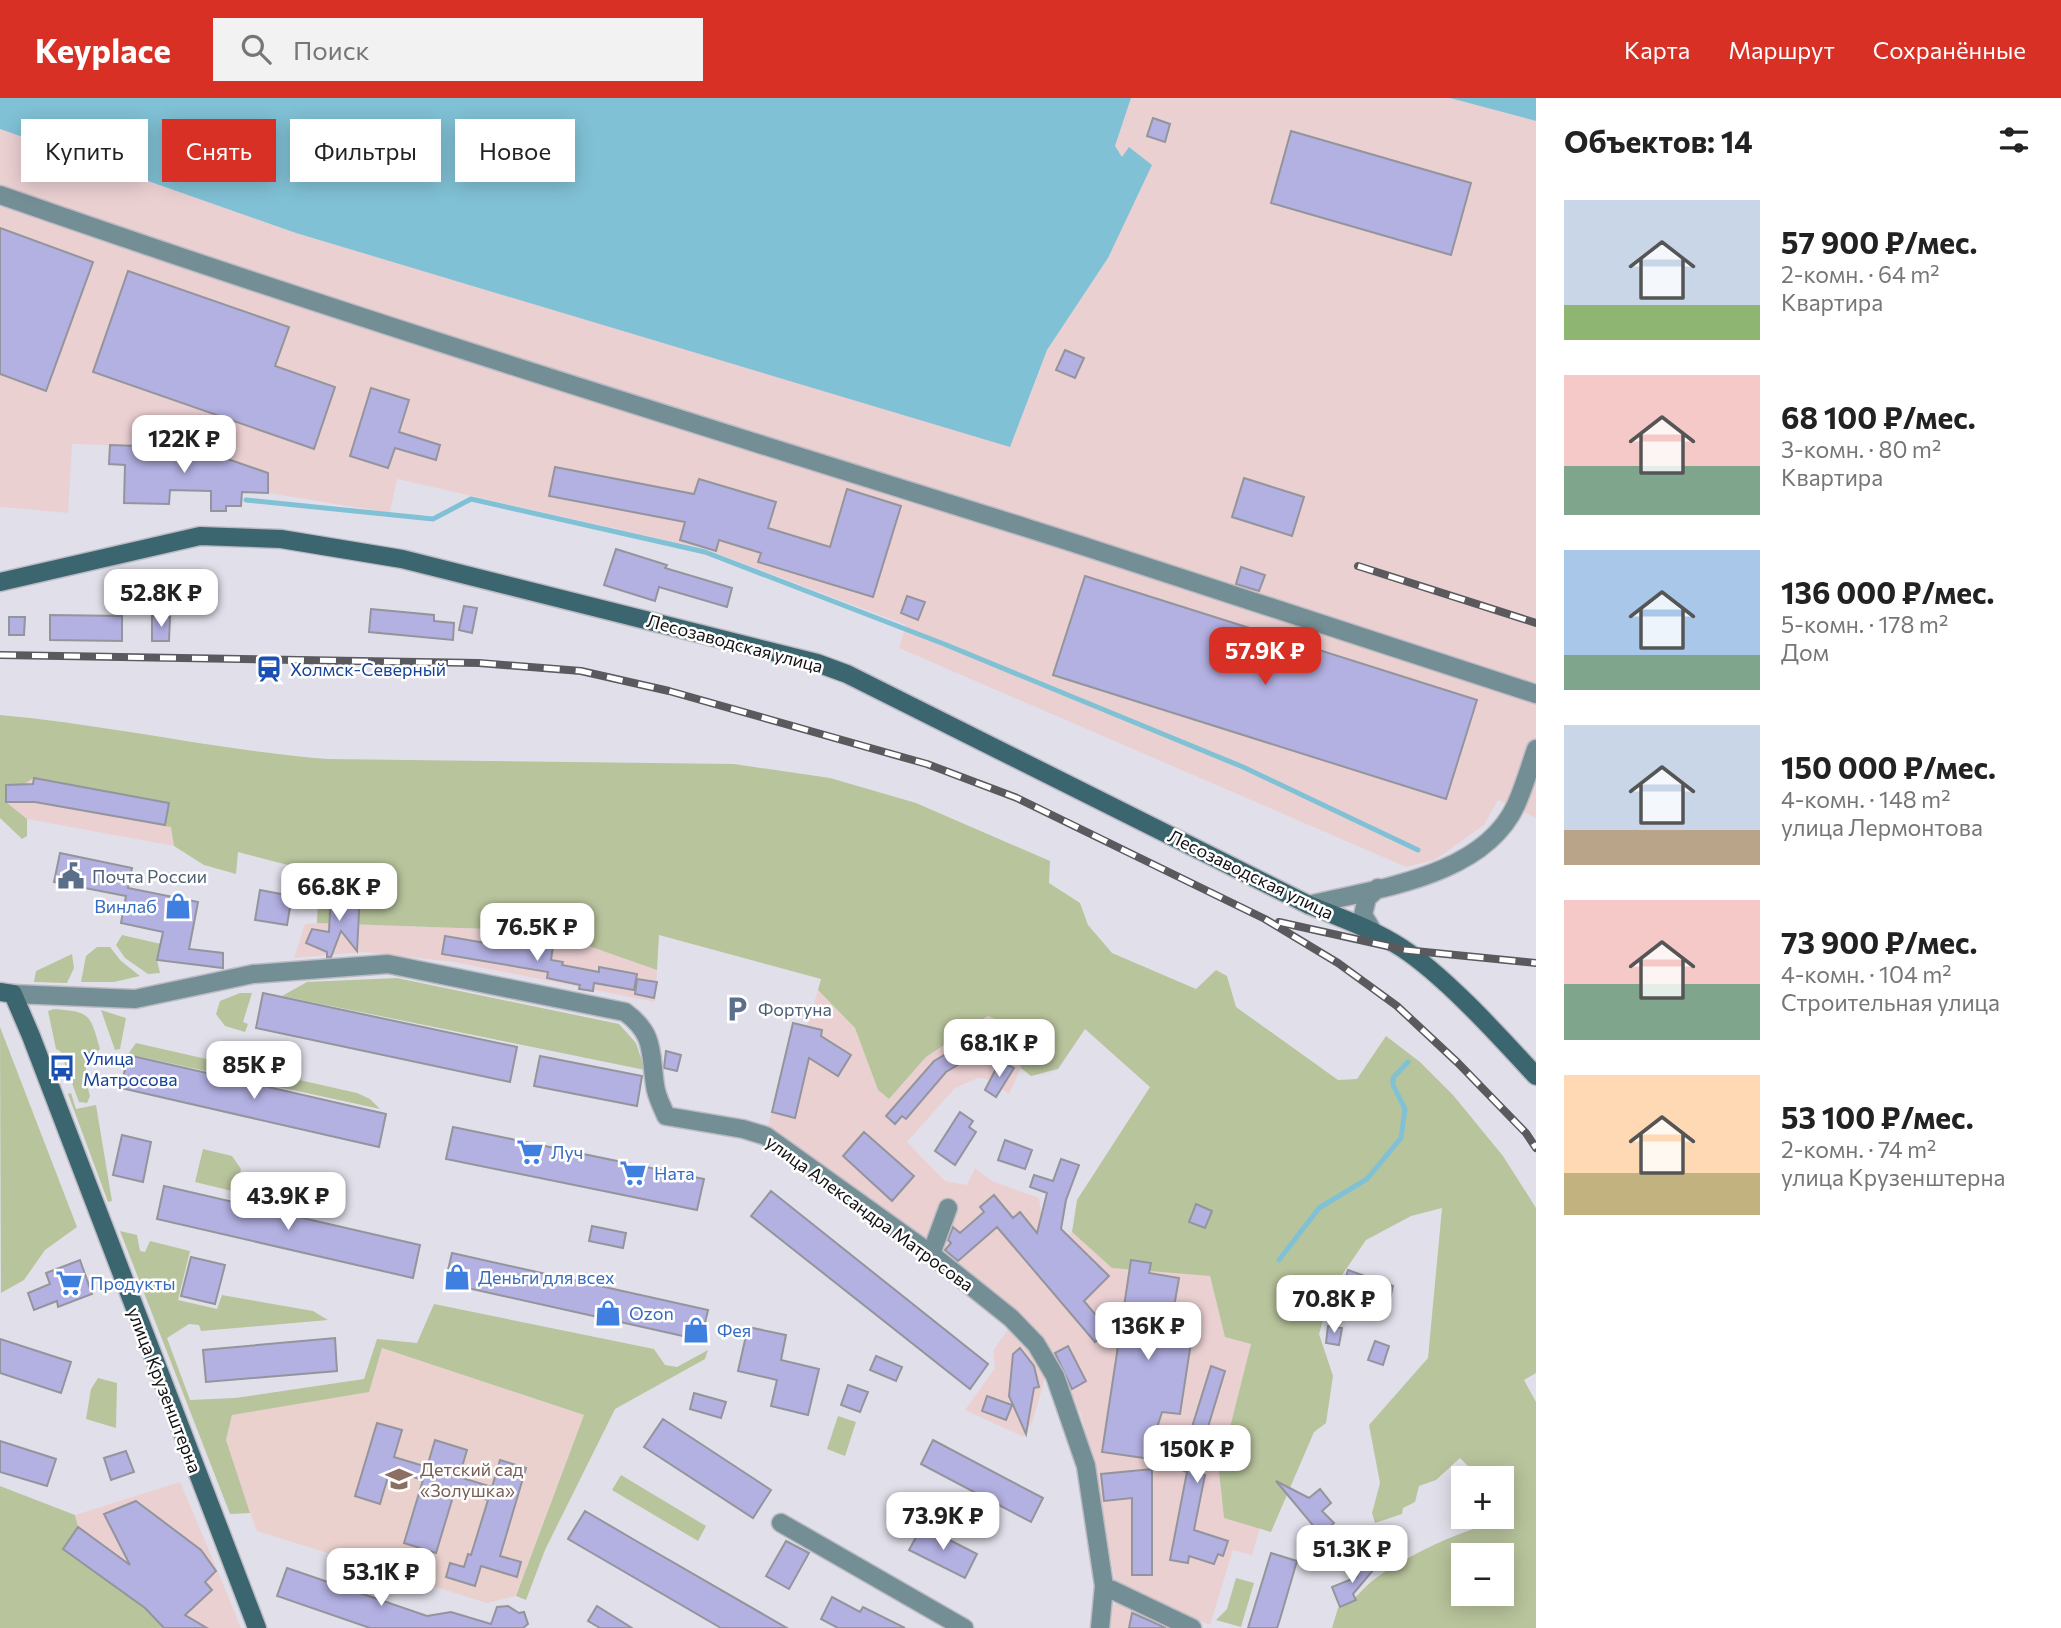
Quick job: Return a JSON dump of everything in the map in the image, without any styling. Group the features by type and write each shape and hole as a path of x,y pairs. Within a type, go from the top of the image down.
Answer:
{"main road":[{"name":"Лесозаводская улица","path":"0,582 200,536 282,539 402,559 768,649 847,674 1309,905 1373,930 1405,950 1536,1076"},
{"name":"улица Крузенштерна","path":"6,993 257,1628"}],"street":[{"path":"0,195 202,266 644,410 1029,528 1536,694"},
{"path":"1309,905 1444,871 1486,844 1516,808 1536,749"},
{"path":"1373,930 1363,915 1367,898 1378,888"},
{"name":"улица Александра Матросова","path":"6,993 135,999 253,974 388,964 625,1012 642,1025 652,1050 655,1088 666,1116 743,1129 766,1136 932,1254 1011,1318 1037,1344 1055,1376 1086,1466 1104,1586 1100,1628"},
{"path":"932,1254 948,1208"},
{"path":"781,1523 964,1628"},
{"path":"1104,1586 1192,1628"}],"shaded area":[{"path":"1131,98 1450,98 1536,121 1536,818 1498,800 1484,825 1435,860 1406,867 899,648 906,625 705,549 397,479 390,513 268,493 268,473 195,448 72,444 68,513 0,507 0,129 21,136 21,182 148,181 296,233 1010,446 1047,350 1108,258 1122,157 1115,146"},
{"path":"34,778 169,803 174,846 27,819 6,802 6,785 22,785"},
{"path":"305,924 546,931 657,970 655,1002 454,962 364,952 294,958"},
{"path":"818,990 855,1028 878,1090 889,1099 926,1057 988,1016 1010,1025 1021,1068 1009,1094 987,1079 978,1078 955,1088 907,1142 945,1181 967,1185 975,1168 992,1181 1039,1198 1043,1227 1059,1246 1072,1232 1112,1268 1210,1276 1225,1336 1251,1344 1219,1471 1224,1518 1260,1528 1252,1555 1233,1550 1210,1625 1172,1610 1115,1580 1082,1417 1040,1336 938,1251 768,1127 793,1023 807,1026"},
{"path":"1008,1329 1031,1352 1045,1378 1033,1420 1024,1437 965,1410 995,1368 993,1351"},
{"name":"Детский сад «Золушка»","path":"382,1348 584,1415 516,1596 487,1603 257,1531 226,1440 232,1415 368,1391"},
{"path":"180,1482 241,1628 164,1628 63,1549 78,1527 75,1515"},
{"path":"1121,1600 1176,1628 1110,1628 1113,1605"}],"green space":[{"path":"0,715 327,759 734,764 830,778 916,803 1050,861 1049,883 1080,903 1088,925 1112,953 1196,989 1216,970 1227,976 1236,1007 1338,1080 1357,1079 1386,1036 1420,1062 1453,1095 1503,1156 1536,1208 1536,1373 1524,1380 1536,1402 1536,1628 1332,1628 1338,1608 1399,1563 1473,1529 1514,1529 1514,1466 1468,1466 1460,1458 1436,1480 1419,1486 1415,1502 1403,1508 1402,1514 1375,1523 1372,1513 1380,1483 1369,1425 1428,1358 1442,1208 1411,1216 1366,1240 1333,1288 1319,1334 1333,1376 1326,1423 1314,1432 1271,1532 1224,1518 1219,1471 1251,1344 1225,1337 1210,1276 1112,1268 1072,1232 1077,1200 1150,1087 1085,1029 1058,1069 1031,1076 1021,1068 1010,1025 988,1016 926,1057 889,1099 878,1090 855,1028 818,990 821,979 659,935 657,970 546,931 317,923 319,873 238,852 236,874 204,865 174,846 171,827 165,826 169,803 34,778 22,785 6,786 6,802 27,819 27,836 22,839 0,818"},
{"path":"122,935 161,944 157,960 160,973 148,974 125,958 116,945"},
{"path":"97,947 110,947 121,961 140,976 114,982 81,982 86,956"},
{"path":"72,954 74,968 67,983 34,982 36,971"},
{"path":"397,978 619,1024 636,1043 645,1070 282,996 307,982"},
{"path":"240,993 252,993 243,1022 248,1024 245,1032 225,1026 216,1014 220,1001"},
{"path":"54,1009 82,1014 94,1028 100,1049 86,1061 86,1081 90,1096 87,1103 79,1102 60,1051 56,1049 48,1011"},
{"path":"101,1010 126,1018 120,1049 115,1050"},
{"path":"0,1027 77,1227 45,1250 24,1280 1,1293"},
{"path":"136,1043 357,1093 370,1099 380,1109 128,1054"},
{"path":"71,1093 76,1109 96,1105 112,1201 108,1202 68,1094"},
{"path":"203,1149 232,1156 241,1169 236,1192 195,1182"},
{"path":"120,1231 137,1235 140,1251 145,1252 150,1241 190,1251 178,1300 217,1309 222,1295 313,1311 328,1320 201,1331 199,1325 189,1324 167,1338 190,1400 235,1398 364,1379 377,1339 417,1343 434,1304 654,1349 665,1365 677,1367 708,1350 705,1359 615,1409 545,1550 526,1600 516,1596 584,1415 382,1348 369,1392 232,1415 226,1440 250,1513 230,1514"},
{"path":"98,1378 117,1383 116,1428 86,1419 91,1389"},
{"path":"838,1416 856,1422 845,1456 827,1449"},
{"path":"621,1475 706,1526 698,1541 612,1490"},
{"path":"0,1486 75,1515 78,1527 63,1549 145,1608 164,1628 0,1628"},
{"path":"1236,1578 1254,1583 1241,1627 1216,1620 1227,1609"}],"water":[{"path":"0,98 1131,98 1115,146 1122,157 1129,147 1152,165 1108,258 1047,350 1010,447 296,233 148,181 148,119 21,119 21,136 0,129"},
{"path":"1450,98 1536,98 1536,121"}],"building":[{"path":"1153,118 1170,124 1165,142 1147,136"},
{"path":"1291,131 1471,183 1451,255 1271,203"},
{"path":"0,228 93,262 46,391 0,374"},
{"path":"128,271 289,327 275,366 335,387 314,449 93,372"},
{"path":"1065,350 1084,358 1075,378 1056,370"},
{"path":"371,388 409,400 399,432 440,445 436,460 395,448 388,468 350,456"},
{"path":"110,445 196,448 268,473 268,493 242,492 241,506 226,506 226,511 211,511 211,491 170,490 169,504 124,503 125,465 109,464"},
{"path":"555,467 694,494 699,479 776,502 768,528 830,547 847,489 901,506 873,597 758,562 761,553 719,540 716,551 680,540 685,522 549,496"},
{"path":"1244,478 1304,497 1292,536 1232,517"},
{"path":"616,549 667,565 665,568 732,588 727,607 659,587 655,601 604,585"},
{"path":"1241,567 1265,575 1259,591 1236,584"},
{"path":"1085,576 1477,700 1446,799 1053,675"},
{"path":"907,596 925,602 918,620 901,613"},
{"path":"464,606 477,608 472,633 459,630"},
{"path":"371,609 434,615 434,621 454,623 453,640 369,632"},
{"path":"50,615 122,616 122,641 50,640"},
{"path":"152,616 170,617 169,641 152,641"},
{"path":"9,617 25,617 24,635 9,635"},
{"path":"34,778 169,803 165,825 35,802 6,802 6,785 33,784"},
{"path":"60,853 132,868 128,888 198,902 189,949 223,953 223,968 157,960 163,932 121,923 126,896 54,882"},
{"path":"260,890 292,896 287,925 255,920"},
{"path":"331,891 360,893 357,951 341,931 331,957 327,957 327,952 306,943 312,929 329,932"},
{"path":"445,936 515,948 516,943 553,946 551,960 563,962 562,965 599,972 599,967 637,974 634,990 594,983 593,991 579,989 580,985 547,978 548,972 442,954"},
{"path":"637,979 657,982 654,998 635,994"},
{"path":"263,993 517,1047 510,1082 256,1028"},
{"path":"793,1023 822,1030 821,1036 851,1055 838,1076 809,1058 795,1118 772,1112"},
{"path":"987,1029 1005,1035 999,1053 982,1047"},
{"path":"953,1050 961,1063 946,1072 906,1119 902,1116 895,1124 886,1116 934,1061"},
{"path":"666,1051 681,1055 677,1071 664,1068"},
{"path":"128,1055 386,1114 379,1147 121,1088"},
{"path":"540,1056 642,1076 637,1106 534,1086"},
{"path":"1000,1061 1014,1068 996,1097 985,1090"},
{"path":"960,1112 973,1121 969,1127 976,1132 955,1165 935,1151"},
{"path":"453,1127 704,1179 697,1210 446,1159"},
{"path":"864,1132 914,1176 892,1201 843,1156"},
{"path":"122,1135 151,1142 143,1182 113,1175"},
{"path":"1005,1140 1032,1150 1025,1169 998,1160"},
{"path":"1061,1159 1079,1165 1066,1200 1061,1229 1109,1276 1084,1301 1109,1331 1095,1342 997,1227 958,1261 945,1250 951,1243 948,1240 953,1227 960,1233 984,1212 980,1207 994,1195 1013,1218 1020,1212 1037,1233 1047,1193 1030,1187 1034,1175 1053,1181"},
{"path":"164,1186 420,1245 413,1278 157,1219"},
{"path":"771,1191 988,1364 970,1389 751,1216"},
{"path":"1196,1204 1212,1211 1205,1228 1189,1222"},
{"path":"592,1226 626,1233 623,1248 589,1241"},
{"path":"452,1253 708,1310 701,1340 445,1283"},
{"path":"191,1257 225,1265 215,1304 181,1296"},
{"name":"Продукты","path":"80,1260 92,1294 58,1307 57,1301 34,1310 28,1293 50,1284 46,1273"},
{"path":"1131,1260 1151,1263 1149,1273 1179,1278 1174,1307 1196,1310 1180,1414 1162,1412 1150,1450 1151,1459 1102,1452"},
{"path":"1348,1270 1393,1286 1389,1303 1343,1286"},
{"path":"1328,1326 1342,1328 1339,1345 1326,1343"},
{"path":"748,1327 786,1335 781,1360 819,1369 808,1415 771,1406 777,1380 738,1371"},
{"path":"335,1338 337,1371 206,1382 203,1350"},
{"path":"0,1339 71,1362 61,1393 0,1373"},
{"path":"1375,1341 1389,1346 1383,1365 1368,1360"},
{"path":"1068,1346 1086,1381 1072,1389 1055,1353"},
{"path":"1020,1348 1034,1366 1039,1387 1034,1388 1026,1434 1009,1396 1013,1354"},
{"path":"876,1356 902,1367 896,1381 870,1370"},
{"path":"1211,1366 1225,1371 1194,1473 1205,1475 1194,1530 1228,1541 1223,1556 1218,1554 1214,1564 1189,1556 1188,1563 1170,1560 1187,1472 1179,1469"},
{"path":"848,1385 868,1392 860,1412 841,1405"},
{"path":"694,1393 726,1402 721,1418 690,1409"},
{"path":"987,1396 1012,1405 1006,1420 982,1411"},
{"path":"663,1419 771,1490 753,1518 644,1447"},
{"path":"377,1423 402,1430 394,1457 427,1467 435,1440 467,1450 459,1477 492,1487 500,1460 526,1468 500,1556 521,1562 517,1577 481,1566 475,1586 446,1577 450,1563 464,1567 468,1554 471,1555 488,1500 455,1490 436,1553 404,1543 423,1480 390,1470 380,1504 355,1496"},
{"path":"933,1440 1043,1498 1031,1522 921,1464"},
{"path":"0,1441 56,1459 47,1486 0,1472"},
{"path":"126,1451 134,1472 111,1480 104,1458"},
{"path":"1152,1469 1152,1575 1132,1575 1132,1498 1104,1501 1101,1474"},
{"path":"1276,1481 1309,1498 1320,1489 1331,1503 1322,1511 1334,1523 1321,1535"},
{"path":"136,1501 201,1550 216,1571 205,1582 212,1590 185,1615 207,1628 164,1628 145,1608 63,1549 78,1527 130,1565 104,1514"},
{"path":"585,1511 787,1628 721,1628 568,1539"},
{"path":"922,1526 977,1554 965,1578 909,1550"},
{"path":"786,1541 809,1553 789,1589 766,1576"},
{"path":"1271,1553 1297,1561 1280,1619 1277,1628 1248,1628"},
{"path":"1363,1559 1374,1569 1353,1594 1356,1600 1340,1607 1332,1587 1357,1577"},
{"path":"287,1568 427,1616 451,1612 491,1624 497,1607 508,1606 519,1613 524,1612 528,1624 523,1628 370,1628 277,1596"},
{"path":"832,1597 860,1612 863,1607 905,1628 838,1628 821,1619"},
{"path":"597,1606 632,1628 600,1628 588,1621"},
{"path":"1132,1613 1137,1615 1166,1628 1129,1628"}],"waterway":[{"path":"246,500 433,519 471,499 705,552 944,644 1243,767 1418,850"},
{"path":"1279,1260 1319,1208 1367,1179 1401,1138 1405,1109 1393,1085 1393,1078 1408,1062"}],"railway":[{"path":"1358,566 1536,623"},
{"path":"0,655 479,663 581,671 669,691 927,764 1017,798 1265,919 1338,963 1397,1006 1458,1063 1526,1133 1536,1148"},
{"path":"1279,922 1405,950 1536,963"}],"place":[{"name":"Холмск-Северный","path":"269,669"},
{"name":"Почта России","path":"71,876"},
{"name":"Винлаб","path":"178,906"},
{"name":"Фортуна","path":"737,1009"},
{"name":"Улица Матросова","path":"62,1068"},
{"name":"Луч","path":"530,1152"},
{"name":"Ната","path":"633,1173"},
{"name":"Деньги для всех","path":"457,1277"},
{"name":"Продукты","path":"69,1283"},
{"name":"Ozon","path":"608,1313"},
{"name":"Фея","path":"696,1330"},
{"name":"Детский сад «Золушка»","path":"399,1479"}]}
